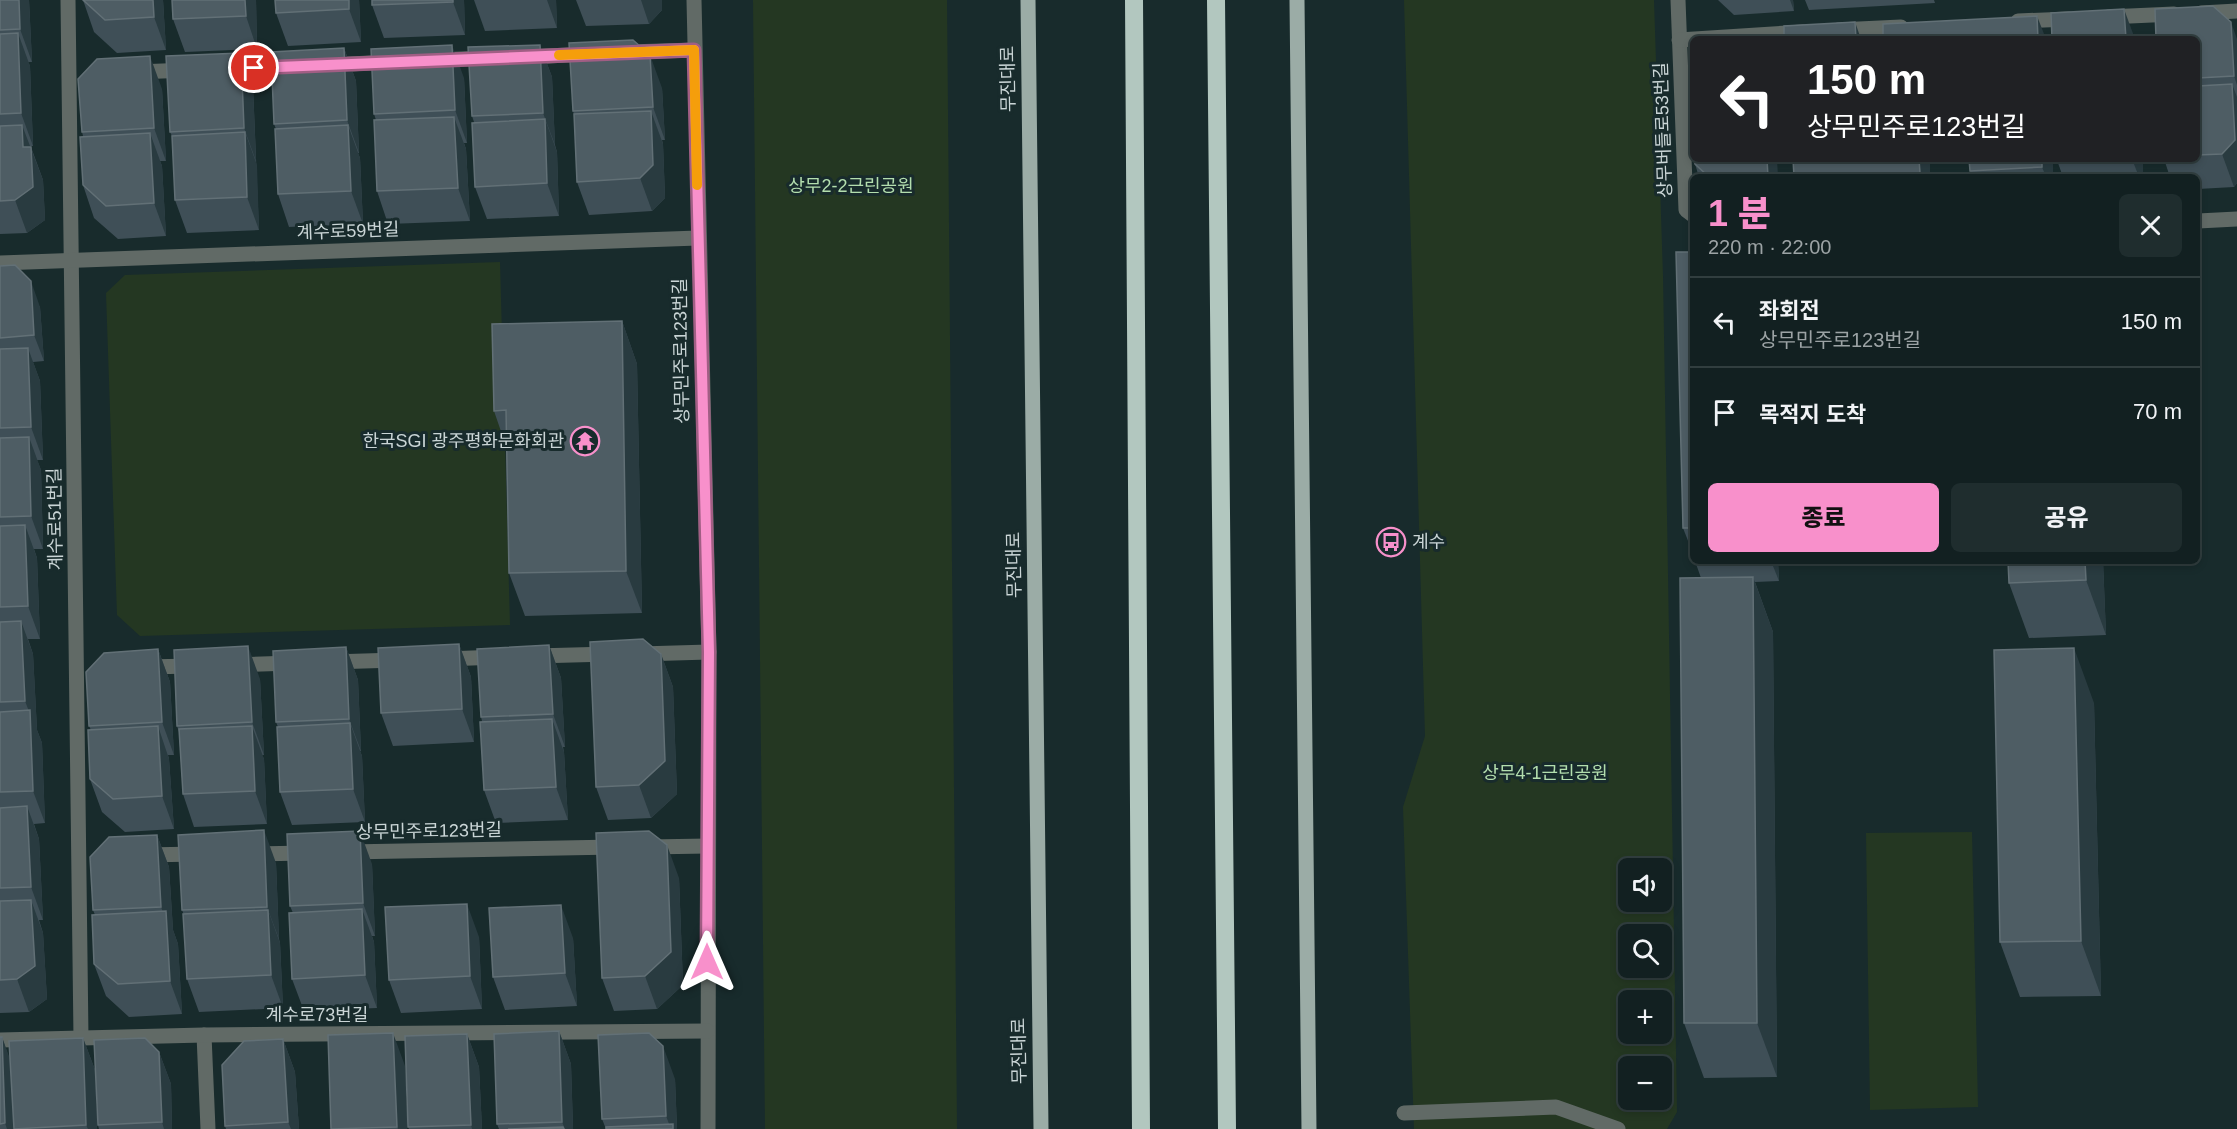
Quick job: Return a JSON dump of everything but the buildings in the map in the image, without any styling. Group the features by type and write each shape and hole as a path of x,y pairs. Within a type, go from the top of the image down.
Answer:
{"highway":[{"path":"1134,0 1141,1129"},
{"path":"1216,0 1227,1129"}],"main road":[{"name":"무진대로","path":"1028,0 1041,1129"},
{"path":"1298,0 1309,1129"},
{"path":"1299,64 1308,0"}],"street":[{"name":"계수로51번길","path":"68,0 74,75 70,260 82,669 84,856 81,1038"},
{"name":"상무민주로123번길","path":"694,0 709,652 708,1129"},
{"name":"상무버들로53번길","path":"1678,0 1686,210 1690,213"},
{"path":"2003,22 2237,11"},
{"name":"상무버들로53번길","path":"1748,36 1921,26"},
{"name":"상무버들로53번길","path":"1679,40 1690,39"},
{"path":"116,73 694,50"},
{"path":"2200,221 2237,219"},
{"name":"계수로59번길","path":"0,263 698,238"},
{"path":"434,659 709,652"},
{"path":"124,668 410,660"},
{"name":"상무민주로123번길","path":"233,854 708,846"},
{"path":"126,856 209,854"},
{"name":"계수로73번길","path":"0,1040 204,1035 707,1031"},
{"path":"204,1035 208,1129"},
{"path":"1404,1113 1556,1107 1618,1129"}],"green space":[{"name":"상무2-2근린공원","path":"753,0 947,0 957,1129 765,1129"},
{"name":"상무4-1근린공원","path":"1404,0 1654,0 1663,276 1677,1112 1667,1129 1414,1129 1403,807 1425,736"},
{"path":"500,262 510,625 140,636 117,615 106,293 125,275"},
{"path":"1972,832 1978,1107 1870,1110 1866,833"}],"slow traffic":[{"path":"559,55 694,50 697,185"}],"place":[{"name":"한국SGI 광주평화문화회관","path":"585,441"},
{"name":"계수","path":"1391,542"}],"route":[{"path":"254,68 694,50 709,652 707,962"}]}
